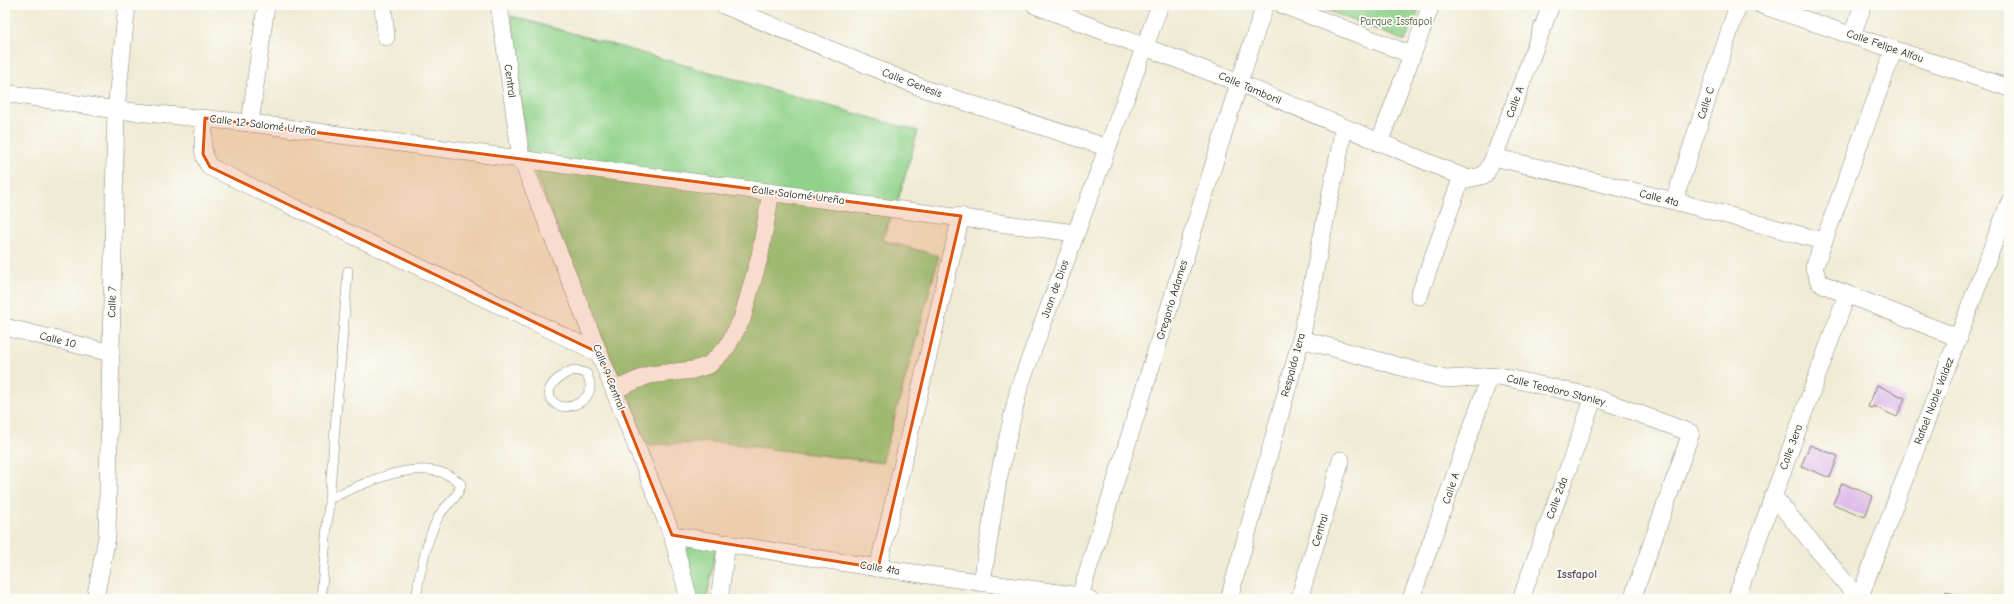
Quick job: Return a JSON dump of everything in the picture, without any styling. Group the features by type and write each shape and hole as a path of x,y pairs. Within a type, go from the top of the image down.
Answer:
{"street":[{"name":"Calle 7","path":"95,599 107,537 116,110 127,5"},
{"path":"250,122 266,5"},
{"path":"383,5 386,37"},
{"name":"Central","path":"500,5 521,158"},
{"name":"Calle Genesis","path":"723,5 924,89 1106,147"},
{"name":"Calle Tamboril","path":"1035,5 1239,82 1379,143 1462,176"},
{"name":"Juan de Dios","path":"982,583 998,480 1019,388 1106,147 1160,5"},
{"name":"Gregorio Adames","path":"1085,598 1239,82 1265,5"},
{"path":"1283,5 1412,54"},
{"path":"1379,143 1431,5"},
{"name":"Calle A","path":"1462,176 1468,178 1485,175 1494,157 1551,5"},
{"name":"Calle C","path":"1674,201 1738,5"},
{"name":"Calle Felipe Alfau","path":"1761,5 2009,88"},
{"path":"1852,35 1863,5"},
{"path":"1894,49 1814,268 1819,282 1959,338"},
{"name":"Calle 12 Salomé Ureña","path":"5,93 116,110 250,122 521,158"},
{"path":"205,118 203,154 210,167 466,291 602,360"},
{"name":"Respaldo 1era","path":"1229,599 1301,339 1344,128"},
{"name":"Calle 4ta","path":"1494,157 1674,201 1823,241"},
{"name":"Calle Salomé Ureña","path":"521,158 961,216 1075,233"},
{"name":"Calle 9 Central","path":"521,158 672,535 689,599"},
{"path":"1419,296 1462,176"},
{"path":"614,390 649,375 692,370 709,365 727,347 744,312 760,255 771,192"},
{"name":"Rafael Noble Valdez","path":"1859,599 2009,203"},
{"path":"878,568 961,216"},
{"name":"Calle 3era","path":"1736,599 1847,294"},
{"name":"Calle 10","path":"5,327 111,352"},
{"name":"Calle Teodoro Stanley","path":"1301,339 1445,379 1499,376 1594,397 1691,433 1632,599"},
{"name":"Calle A","path":"1411,599 1490,376"},
{"name":"Calle 2da","path":"1521,599 1594,397"},
{"name":"Central","path":"1300,599 1341,460"},
{"path":"1773,496 1859,599"},
{"name":"Calle 4ta","path":"672,535 878,568 1085,598"},
{"path":"718,599 727,543"}],"lane":[{"path":"321,599 348,271"},
{"path":"587,374 602,360"},
{"path":"572,370 587,374 590,382 590,390 580,402 567,407 559,406 553,402 549,395 550,388 560,376 572,370"},
{"path":"329,498 397,471 441,471 454,477 461,484 454,500 439,515 429,542 416,599"}],"highlighted area":[{"path":"205,118 961,216 878,568 672,535 599,353 210,167 203,154"}],"green space":[{"name":"Parque Issfapol","path":"1314,5 1406,5 1419,11 1405,41"},
{"path":"511,16 918,131 898,200 882,240 939,256 882,463 718,442 648,445 617,375 527,153"},
{"path":"679,541 716,545 707,599 694,599"}],"building":[{"path":"1877,385 1905,398 1897,417 1873,406 1872,408 1868,407"},
{"path":"1810,445 1838,456 1830,478 1801,466"},
{"path":"1842,483 1873,496 1865,517 1833,504"},
{"path":"1946,591 1967,599 1943,599"}],"district":[{"name":"Issfapol","path":"1577,574"}]}
